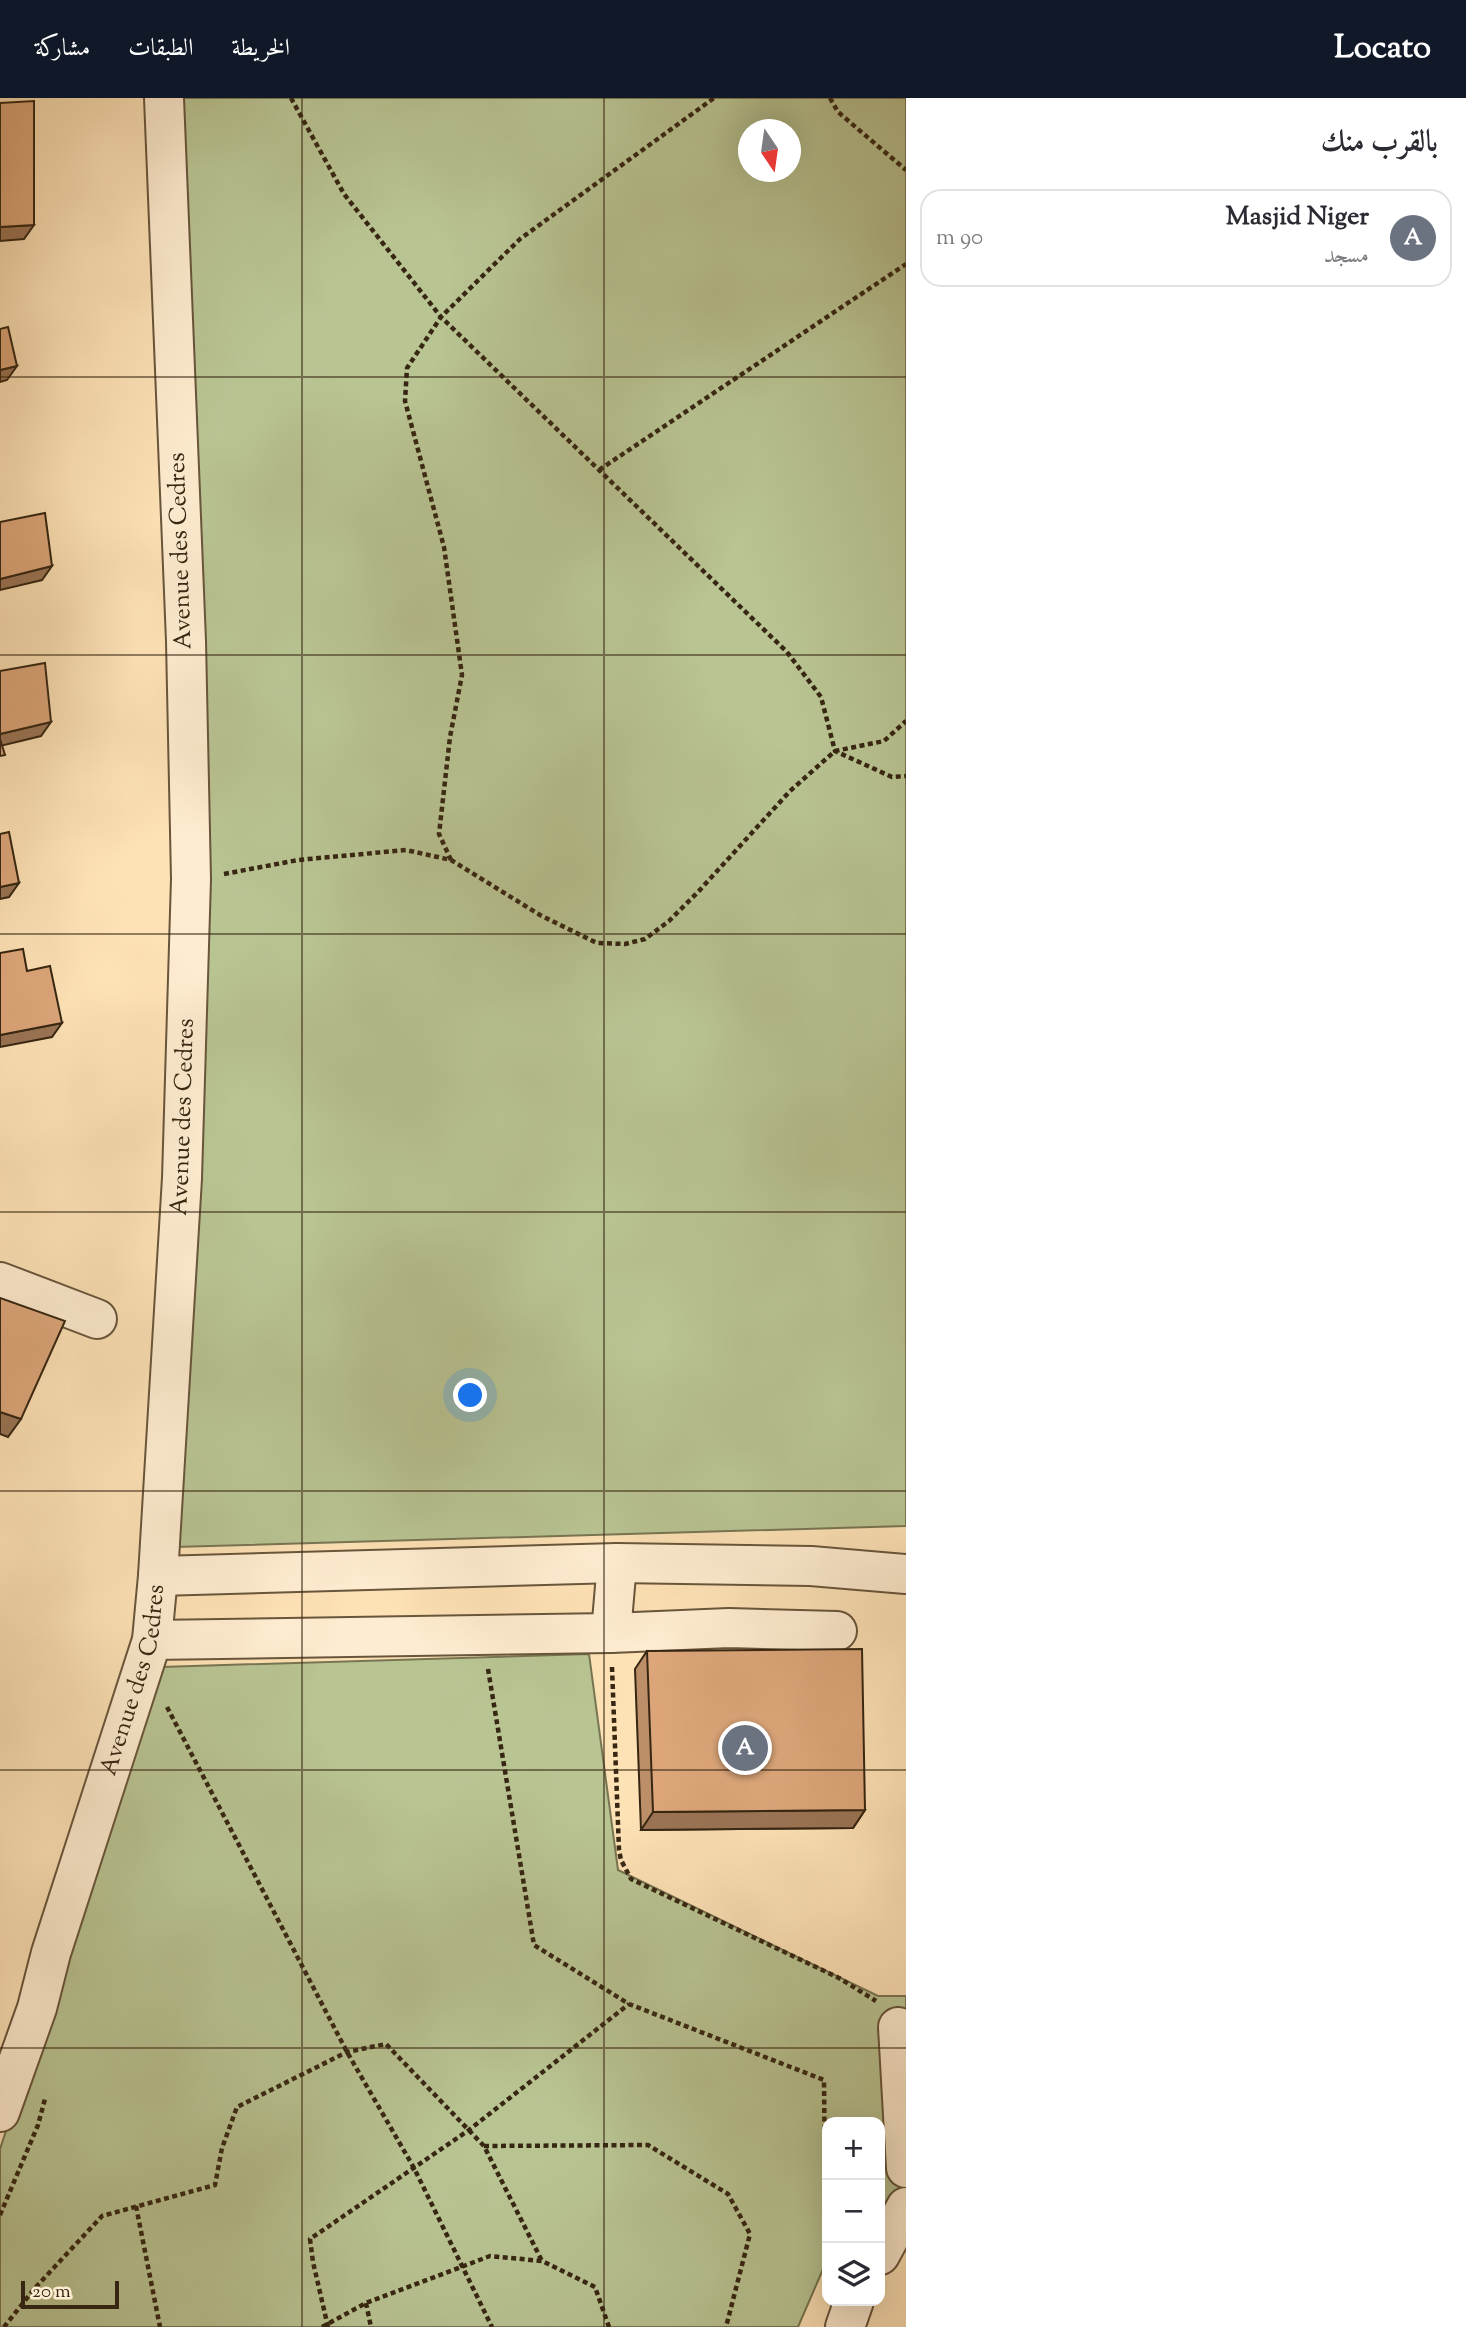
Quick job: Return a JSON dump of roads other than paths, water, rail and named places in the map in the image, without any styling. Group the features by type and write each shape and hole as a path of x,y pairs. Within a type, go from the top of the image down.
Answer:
{"street":[{"name":"Avenue des Cedres","path":"0,2112 37,2008 51,1954 148,1651 159,1576 182,1178 191,879 186,641 163,98"},
{"path":"0,1282 97,1319"},
{"path":"611,1633 617,1563"},
{"path":"159,1576 617,1563 811,1566 906,1574"},
{"path":"148,1651 729,1628 837,1631"},
{"path":"898,2027 906,2168"},
{"path":"885,2246 906,2207"},
{"path":"845,2327 852,2306"}],"place":[{"name":"Masjid Niger","path":"745,1748"}]}
